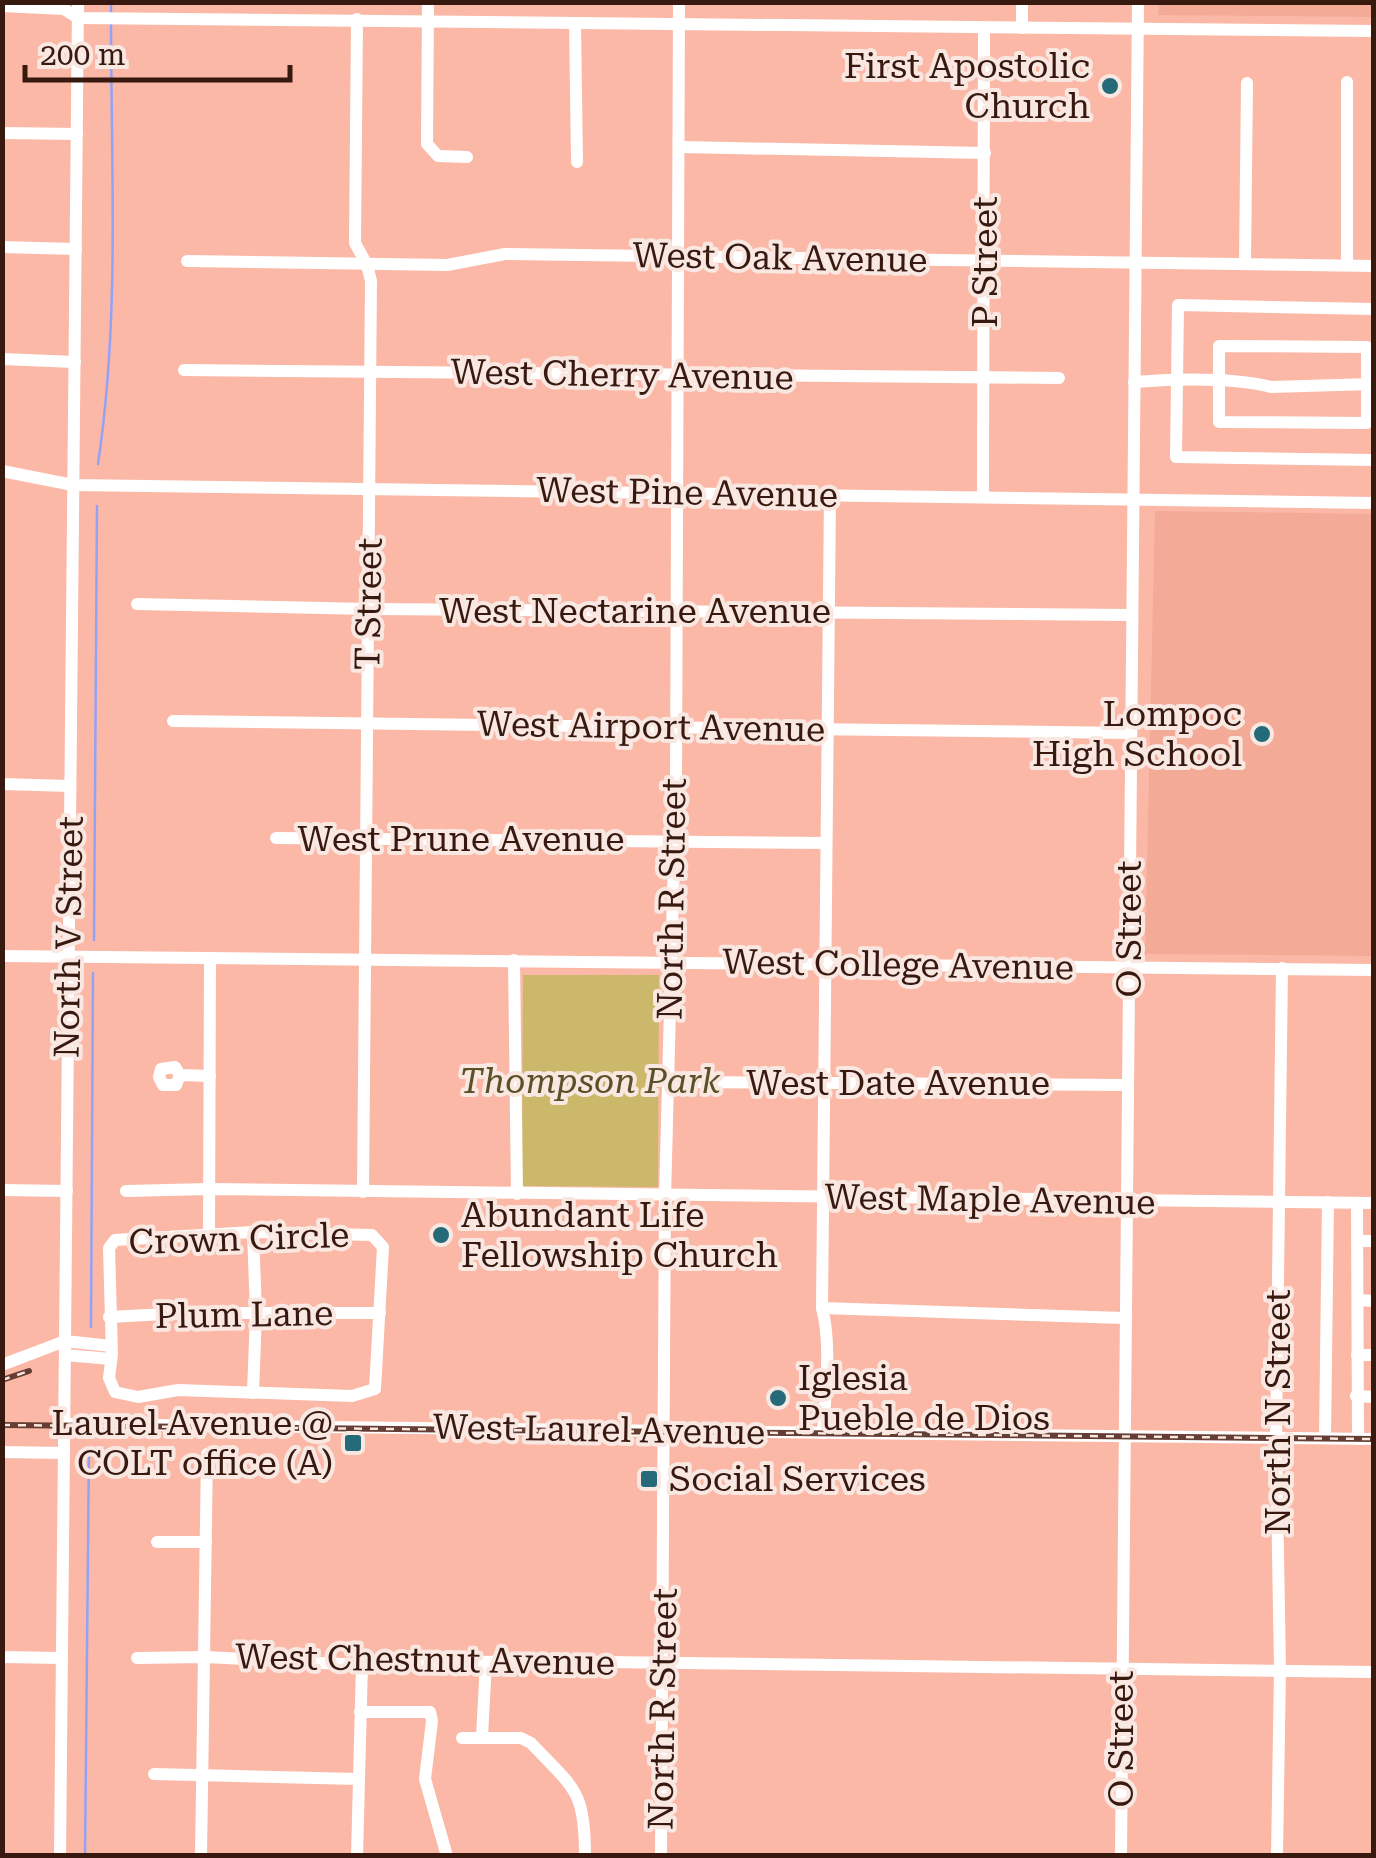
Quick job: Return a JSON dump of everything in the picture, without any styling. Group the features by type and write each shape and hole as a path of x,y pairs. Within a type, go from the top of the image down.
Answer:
{"street":[{"name":"North V Street","path":"60,1856 77,134 85,18 78,2"},
{"path":"428,2 427,144 438,156 467,156"},
{"name":"North R Street","path":"661,1856 665,1197 675,841 679,2"},
{"path":"1022,2 1022,28"},
{"name":"O Street","path":"1120,1856 1138,2"},
{"path":"2,6 64,9 85,18 1374,30"},
{"name":"T Street","path":"358,20 354,243 371,281 362,960 363,1192"},
{"path":"575,24 577,162"},
{"name":"P Street","path":"984,28 984,496"},
{"path":"1346,265 1347,82"},
{"path":"1246,262 1247,83"},
{"path":"2,133 77,134"},
{"path":"680,147 985,152"},
{"path":"2,247 76,249"},
{"name":"West Oak Avenue","path":"188,262 447,265 505,254 1374,266"},
{"path":"1374,308 1178,305 1176,456 1374,460"},
{"path":"1219,346 1367,347 1367,423 1218,422 1219,382 1219,346"},
{"path":"2,359 74,362"},
{"name":"West Cherry Avenue","path":"184,370 1059,378"},
{"path":"1134,382 1177,378 1276,388 1370,384"},
{"name":"West Pine Avenue","path":"2,472 73,485 1374,502"},
{"path":"823,1433 823,964 830,494"},
{"name":"West Nectarine Avenue","path":"138,604 1132,615"},
{"name":"West Airport Avenue","path":"174,721 1129,733"},
{"path":"2,784 70,786"},
{"name":"West Prune Avenue","path":"276,838 826,843"},
{"name":"West College Avenue","path":"2,956 1374,970"},
{"path":"209,1234 210,958"},
{"path":"514,960 516,1194"},
{"name":"North N Street","path":"1277,1856 1280,1668 1276,1438 1282,968"},
{"path":"180,1075 210,1076"},
{"name":"West Date Avenue","path":"669,1082 1127,1085"},
{"path":"2,1190 66,1191"},
{"name":"West Maple Avenue","path":"126,1191 1374,1203"},
{"path":"1326,1438 1328,1202"},
{"path":"1357,1203 1358,1439"},
{"path":"253,1232 253,1393"},
{"name":"Crown Circle","path":"209,1234 372,1235 382,1247 375,1390 352,1396 178,1390 138,1396 120,1395 112,1388 108,1317 110,1248 115,1240 209,1234"},
{"path":"1358,1241 1374,1242"},
{"path":"1358,1300 1374,1301"},
{"path":"822,1308 1124,1318"},
{"name":"Plum Lane","path":"108,1317 380,1312"},
{"path":"2,1364 65,1348 111,1353"},
{"path":"1357,1355 1374,1355"},
{"path":"1356,1396 1374,1396"},
{"name":"West Laurel Avenue","path":"64,1424 1374,1438"},
{"path":"2,1452 64,1453"},
{"path":"201,1856 207,1454"},
{"path":"157,1542 206,1542"},
{"name":"West Chestnut Avenue","path":"136,1658 205,1657 362,1665 486,1662 1374,1672"},
{"path":"2,1658 62,1658"},
{"path":"482,1737 486,1662"},
{"path":"357,1856 362,1665"},
{"path":"360,1712 430,1712 425,1779 447,1856"},
{"path":"462,1738 520,1738 530,1743 580,1797 586,1856"},
{"path":"154,1774 358,1779"}],"shaded area":[{"path":"1159,3 1373,3 1373,17 1158,15"},
{"name":"Lompoc High School","path":"1155,511 1373,514 1373,956 1145,954"}],"green space":[{"name":"Thompson Park","path":"523,975 659,975 658,1187 522,1186"}],"waterway":[{"path":"111,2 111,13"},
{"path":"98,464 112,298 111,21"},
{"path":"94,940 97,506"},
{"path":"91,1327 93,973"},
{"path":"85,1856 89,1447"}],"railway":[{"path":"2,1380 29,1371"},
{"path":"2,1425 1374,1439"}],"place":[{"name":"First Apostolic Church","path":"1110,86"},
{"name":"Lompoc High School","path":"1262,734"},
{"name":"Abundant Life Fellowship Church","path":"441,1235"},
{"name":"Iglesia Pueble de Dios","path":"778,1398"},
{"name":"Laurel Avenue @ COLT office (A)","path":"353,1443"},
{"name":"Social Services","path":"649,1479"}]}
